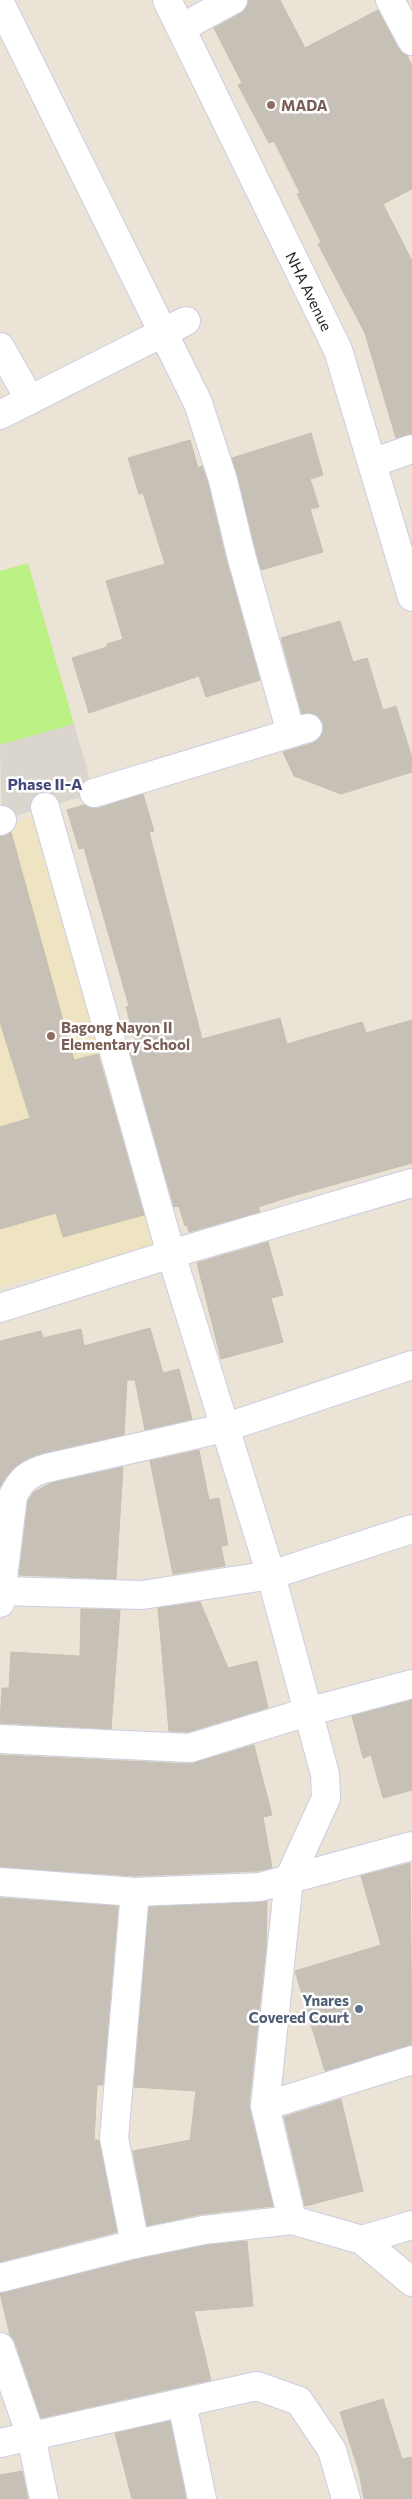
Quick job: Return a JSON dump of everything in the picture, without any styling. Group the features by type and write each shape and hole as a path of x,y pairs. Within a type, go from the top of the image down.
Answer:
{"street":[{"name":"NHA Avenue","path":"167,0 338,350 412,596"},
{"path":"181,28 233,0"},
{"path":"390,0 412,41"},
{"path":"0,3 175,327 187,377 207,430 301,730 94,793"},
{"path":"0,415 175,327"},
{"path":"0,347 30,400"},
{"path":"372,463 412,449"},
{"path":"45,808 171,1254 271,1575 325,1774 326,1798 289,1879 266,2106 292,2220"},
{"path":"0,1308 171,1254 412,1183"},
{"path":"0,1603 13,1496 19,1484 28,1475 47,1468 224,1428 412,1365"},
{"path":"1,1591 142,1595 271,1575 412,1529"},
{"path":"0,1739 190,1748 307,1712 412,1684"},
{"path":"0,1882 135,1892 260,1887 412,1846"},
{"path":"135,1892 114,2138 135,2244"},
{"path":"266,2106 412,2060"},
{"path":"0,2278 135,2244 204,2230 292,2220 362,2240 412,2282"},
{"path":"362,2240 412,2225"},
{"path":"0,2347 31,2436 44,2499"},
{"path":"0,2443 257,2386 299,2401 332,2450 346,2499"},
{"path":"182,2403 202,2499"}],"shaded area":[{"path":"74,724 94,793 2,820 0,745"},
{"name":"Bagong Nayon II Elementary School","path":"39,815 162,1246 0,1287 0,827"}],"green space":[{"path":"28,563 74,724 0,745 0,571"}],"building":[{"path":"249,0 280,0 305,48 378,10 398,48 407,55 412,66 412,189 383,204 412,261 412,434 396,438 365,333 318,244 321,242 297,194 300,193 274,141 269,143 238,85 242,83 214,28 241,13 246,8"},
{"path":"311,433 323,475 310,479 319,507 310,509 323,552 261,570 232,458"},
{"path":"190,440 198,468 202,466 208,484 226,559 260,680 206,697 199,676 89,713 72,658 107,647 107,644 123,639 106,581 165,564 143,493 139,494 128,458"},
{"path":"340,621 353,662 367,658 383,710 396,706 412,758 412,772 341,794 294,776 283,752 313,743 320,738 323,731 323,723 318,716 311,713 302,714 281,638"},
{"path":"143,794 154,831 149,832 202,1039 280,1018 287,1044 362,1022 366,1033 412,1020 412,1163 289,1197 258,1207 260,1212 189,1232 187,1225 185,1226 179,1206 174,1207 128,1045 136,1043 126,1007 129,1006 84,848 79,849 67,810 84,805 91,808 99,808"},
{"name":"Bagong Nayon II Elementary School","path":"11,832 74,1060 98,1054 144,1215 63,1237 56,1213 0,1229 0,1127 30,1118 0,1022 0,836"},
{"path":"268,1242 283,1295 271,1298 283,1342 221,1359 197,1263"},
{"path":"150,1328 163,1373 179,1369 192,1419 145,1430 135,1380 127,1380 124,1435 29,1458 12,1470 0,1487 0,1341 41,1331 43,1338 81,1329 84,1346"},
{"path":"199,1450 209,1500 219,1498 228,1545 221,1546 225,1566 173,1574 150,1461"},
{"path":"123,1467 116,1579 19,1575 28,1501 34,1492 51,1483"},
{"path":"200,1602 228,1668 257,1661 268,1708 188,1732 169,1731 158,1608"},
{"path":"81,1609 120,1610 111,1729 0,1723 2,1688 9,1688 11,1652 80,1656"},
{"path":"412,1700 412,1790 383,1798 371,1755 363,1758 352,1716"},
{"path":"254,1745 272,1815 263,1817 272,1868 258,1871 135,1876 0,1867 0,1755 190,1764"},
{"name":"Ynares Covered Court","path":"410,1863 412,2045 325,2071 295,1971 381,1945 361,1876"},
{"path":"0,1898 118,1906 103,2085 97,2085 94,2140 99,2140 117,2232 0,2262"},
{"path":"267,1901 266,1947 249,2105 273,2206 202,2214 147,2226 133,2151 190,2140 196,2091 134,2087 149,1907"},
{"path":"341,2099 363,2191 305,2206 284,2117"},
{"path":"247,2241 253,2306 194,2311 211,2380 41,2418 15,2342 10,2335 0,2293 138,2259 206,2245"},
{"path":"383,2399 402,2459 412,2457 412,2499 364,2499 359,2472 340,2412"},
{"path":"170,2421 186,2499 132,2499 115,2433"},
{"path":"22,2471 28,2499 0,2499 0,2475"}],"place":[{"name":"MADA","path":"271,105"},
{"name":"Bagong Nayon II Elementary School","path":"51,1036"},
{"name":"Ynares Covered Court","path":"359,2009"}],"district":[{"name":"Phase II-A","path":"45,783"}]}
